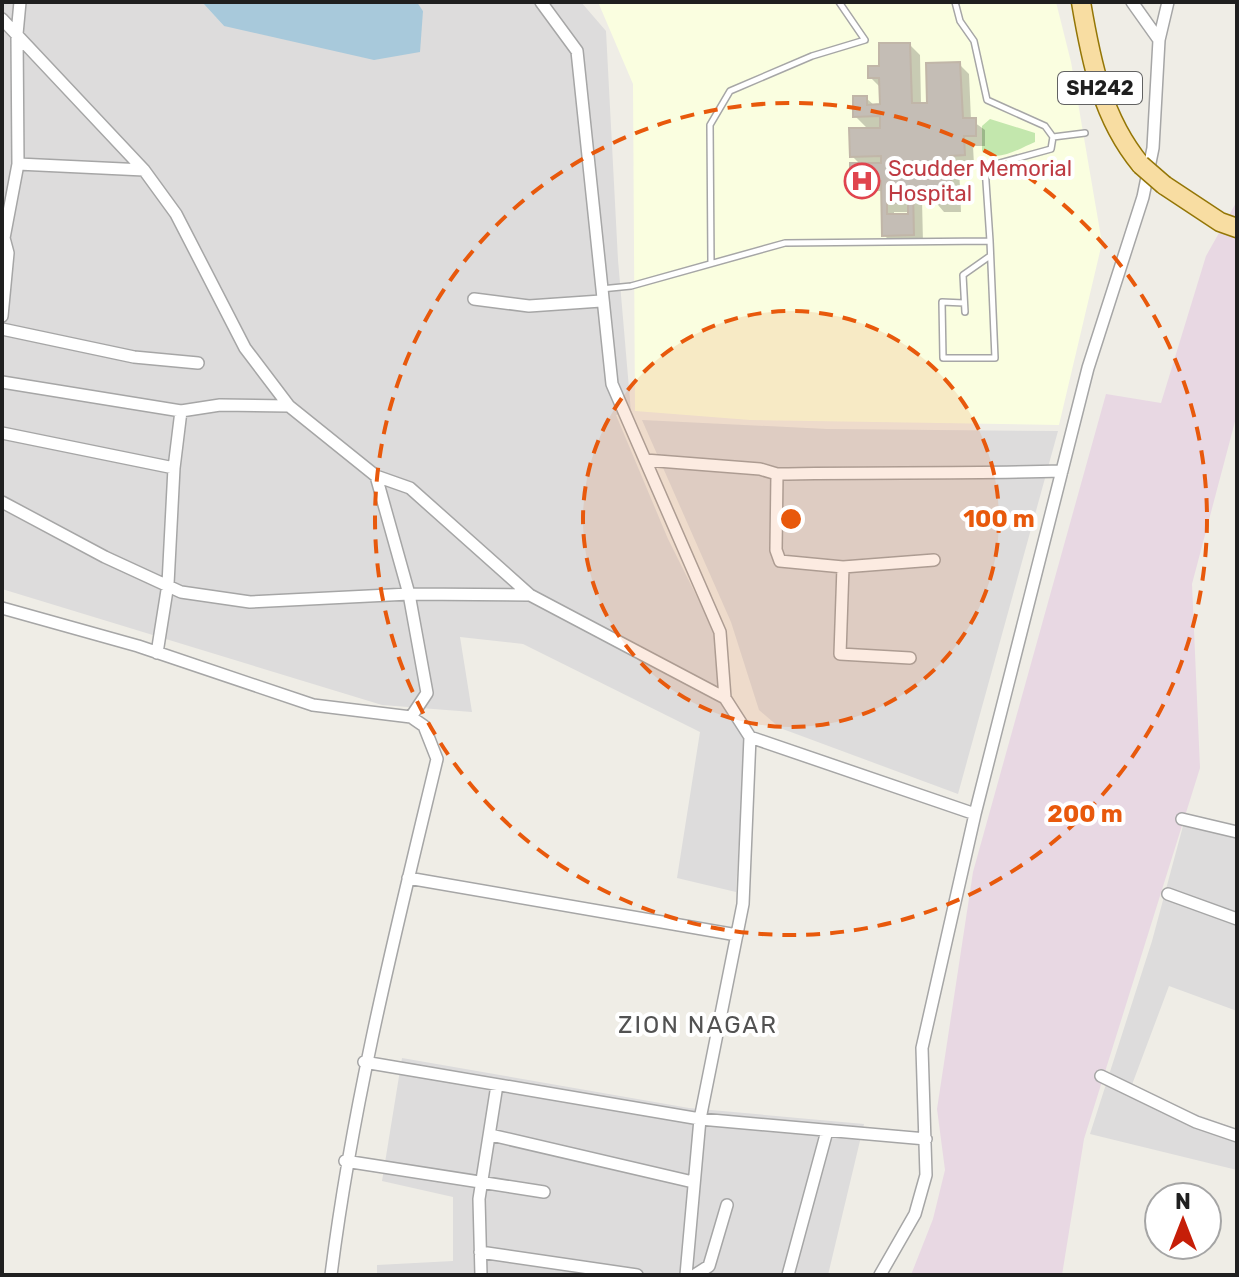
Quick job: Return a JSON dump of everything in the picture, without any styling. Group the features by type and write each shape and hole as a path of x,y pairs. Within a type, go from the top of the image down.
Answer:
{"main road":[{"name":"SH242","path":"1081,2 1102,97 1120,140 1141,165 1186,200 1237,228"}],"street":[{"path":"2,316 8,253 3,238 18,164 17,34 20,2"},
{"path":"541,2 577,51 600,295 612,384 720,632 725,698 750,737 743,904 700,1119 686,1275"},
{"path":"1132,2 1159,40"},
{"path":"880,1275 915,1214 926,1175 922,1048 975,814 1088,368 1143,197 1153,148 1159,40 1168,2"},
{"path":"2,19 144,170 176,214 245,348 289,406 376,476 410,488 530,595 725,698"},
{"path":"18,164 144,170"},
{"path":"474,299 529,306 600,295"},
{"path":"2,329 134,357 198,363"},
{"path":"2,382 181,411 220,405 289,406"},
{"path":"157,653 168,584 174,468 181,411"},
{"path":"2,433 174,468"},
{"path":"645,460 760,469 777,474 886,472 915,476 1062,471"},
{"path":"777,474 776,550 780,561 843,567 934,560"},
{"path":"376,476 409,594 427,693 411,717"},
{"path":"2,502 105,557 181,592 250,602 409,594 530,595"},
{"path":"843,567 840,654 910,658"},
{"path":"2,608 157,653 313,705 411,717 424,726 437,759 364,1062 345,1161 331,1275"},
{"path":"750,737 975,814"},
{"path":"1182,819 1237,832"},
{"path":"408,878 737,935"},
{"path":"1168,894 1237,919"},
{"path":"364,1062 700,1119 926,1139"},
{"path":"1101,1076 1196,1122 1237,1136"},
{"path":"481,1275 479,1199 497,1085"},
{"path":"788,1275 827,1131"},
{"path":"491,1135 693,1182"},
{"path":"345,1161 544,1192"},
{"path":"695,1275 709,1266 727,1205"},
{"path":"480,1252 637,1275"}],"lane":[{"path":"711,262 710,125 730,91 812,56 865,40 839,2"},
{"path":"955,2 960,21 974,41 987,100 1045,126 1053,137 1051,149 985,167 995,358 943,358 942,302 964,303"},
{"path":"1053,137 1085,133"},
{"path":"600,295 785,243 912,239 990,241"},
{"path":"965,312 963,275 991,256"}],"shaded area":[{"path":"2,2 202,2 224,26 423,11 417,2 581,2 606,31 618,260 631,412 616,415 668,539 713,629 722,704 745,738 736,892 677,878 700,732 523,644 460,637 472,712 382,705 2,589"},
{"name":"Scudder Memorial Hospital","path":"598,2 1056,2 1071,62 1102,243 1059,425 750,420 635,411 633,84"},
{"path":"1237,201 1237,414 1192,584 1200,768 1084,1139 1062,1275 911,1275 933,1219 945,1170 937,1109 973,872 1106,394 1161,403 1206,256"},
{"path":"642,420 827,429 1058,431 958,794 780,728 759,710 731,622"},
{"path":"1183,826 1237,838 1237,1011 1169,986 1130,1090 1237,1129 1237,1170 1090,1134 1152,941"},
{"path":"402,1058 689,1108 864,1124 828,1275 377,1275 377,1265 453,1261 453,1197 382,1181"}],"green space":[{"path":"990,119 1035,133 1035,142 1008,154 988,155 982,151 982,126"}],"water":[{"path":"202,2 417,2 423,11 420,52 374,60 224,26"}],"building":[{"path":"879,43 910,43 912,103 927,103 926,63 960,62 963,118 976,118 976,136 964,136 965,155 950,156 952,203 932,203 931,189 913,190 914,235 882,236 881,181 850,182 850,163 881,163 881,156 850,157 849,128 880,128 880,116 853,117 853,96 867,96 867,105 880,104 879,78 868,78 868,66 879,66","holes":["887,203 908,203 908,214 887,214"]}],"place":[{"name":"Scudder Memorial Hospital","path":"862,181"}],"district":[{"name":"ZION NAGAR","path":"698,1025"}]}
